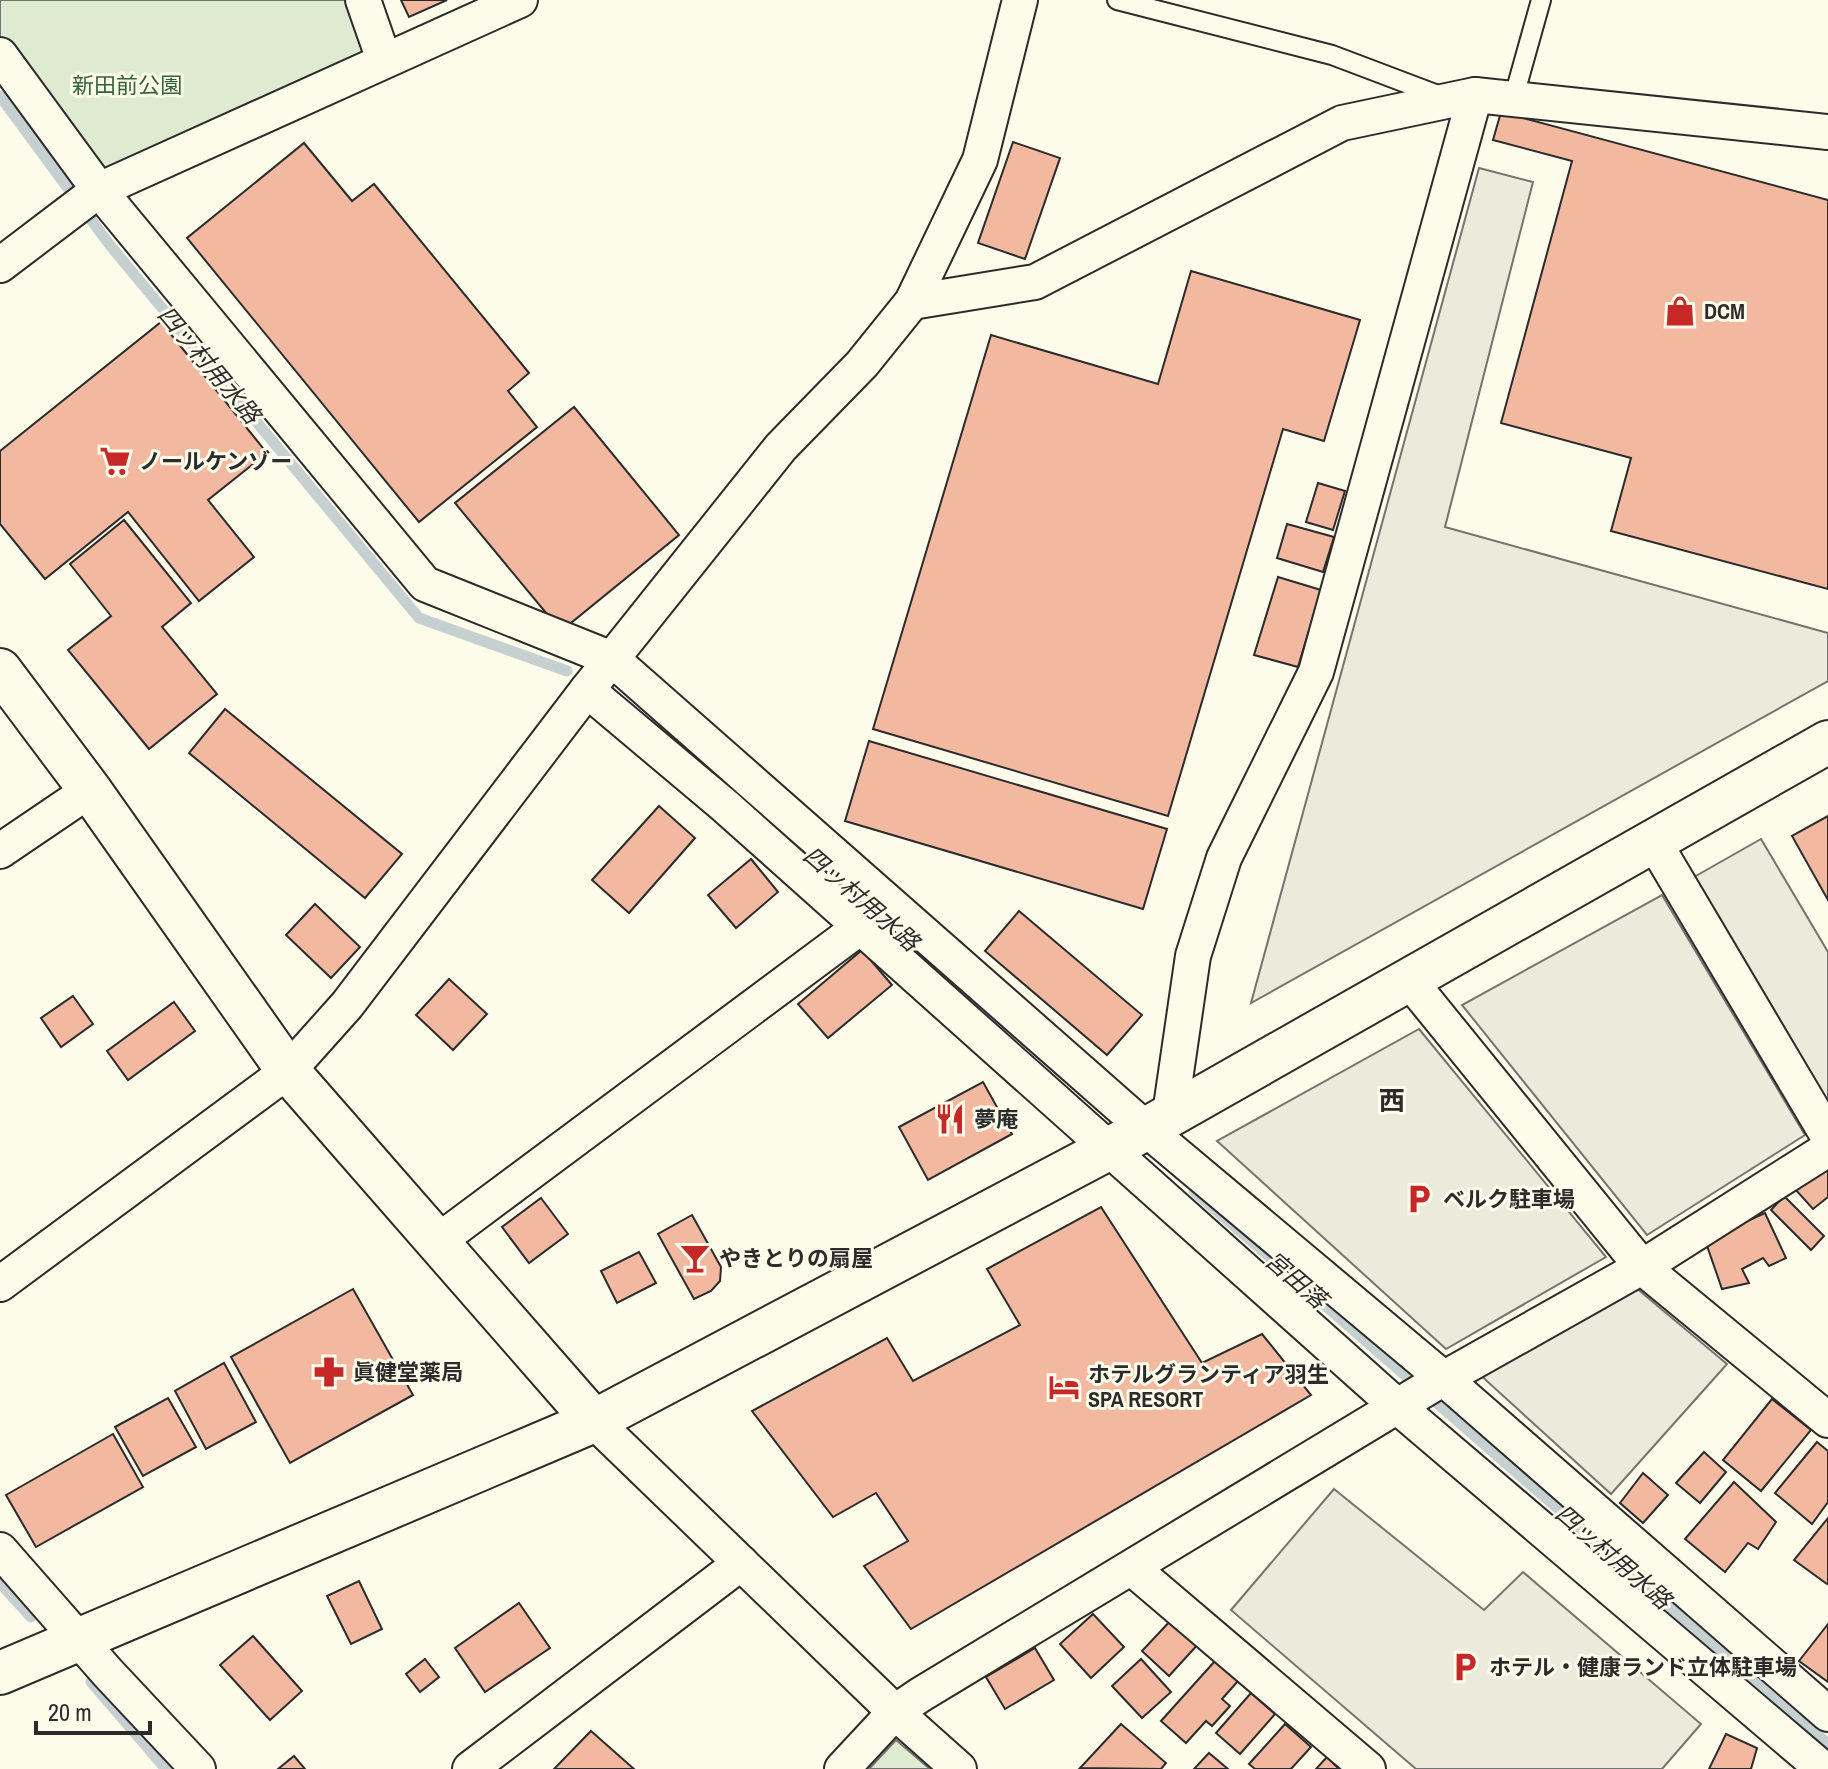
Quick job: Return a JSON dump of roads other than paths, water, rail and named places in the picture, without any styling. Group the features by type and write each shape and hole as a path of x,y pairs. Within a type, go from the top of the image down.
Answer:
{"street":[{"path":"363,0 384,60"},
{"path":"0,265 99,190 520,0"},
{"path":"0,1284 288,1071 347,1005 587,690 781,447 862,364 912,302 980,160 1020,0"},
{"path":"0,55 99,190 425,584 612,659 1158,1122 1423,1391 1824,1763"},
{"path":"912,302 1035,282 1342,123 1464,98 1513,100 1828,132"},
{"path":"1158,1122 1193,956 1224,858 1316,672 1464,98"},
{"path":"0,670 90,790 288,1071 437,1242 594,1421 895,1712 959,1769"},
{"path":"587,690 725,806 1109,1149 1423,1391 1828,1714"},
{"path":"0,1673 594,1421 1109,1149 1828,742"},
{"path":"0,851 90,790"},
{"path":"1654,842 1828,1136"},
{"path":"437,1242 859,928"},
{"path":"1409,980 1642,1267 1828,1420"},
{"path":"842,1769 895,1712 1423,1391 1642,1267 1828,1149"},
{"path":"0,1550 198,1769"},
{"path":"470,1769 741,1563"},
{"path":"1133,1569 1368,1769"}],"lane":[{"path":"1117,0 1332,55 1464,98"},
{"path":"1513,100 1541,0"}],"waterway":[{"name":"四ッ村用水路","path":"0,96 109,244 419,618 567,671"},
{"name":"四ッ村用水路","path":"657,721 737,791"},
{"name":"四ッ村用水路","path":"1194,1191 1828,1744"},
{"path":"0,1583 31,1617"},
{"path":"91,1682 166,1769"}],"place":[{"name":"DCM","path":"1680,311"},
{"name":"ノールケンゾー","path":"115,461"},
{"name":"夢庵","path":"950,1119"},
{"name":"ベルク駐車場","path":"1419,1199"},
{"name":"やきとりの扇屋","path":"695,1258"},
{"name":"眞健堂薬局","path":"329,1372"},
{"name":"ホテルグランティア羽生 SPA RESORT","path":"1064,1387"},
{"name":"ホテル・健康ランド立体駐車場","path":"1465,1667"}],"district":[{"name":"西","path":"1392,1101"}],"park label":[{"name":"新田前公園","path":"127,85"}],"water label":[{"name":"宮田落","path":"1296,1280"}]}
